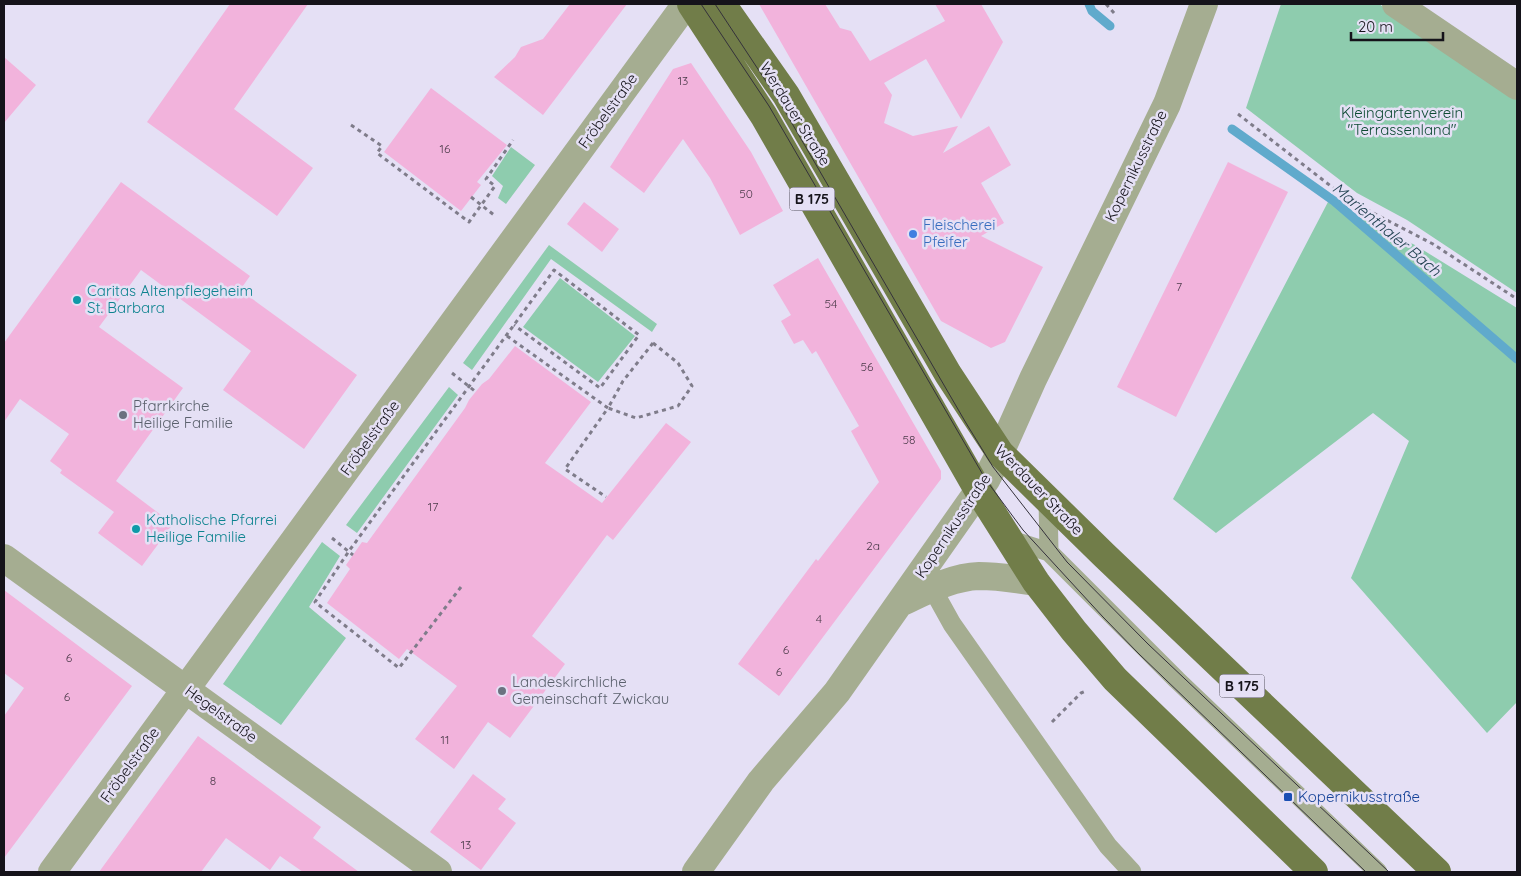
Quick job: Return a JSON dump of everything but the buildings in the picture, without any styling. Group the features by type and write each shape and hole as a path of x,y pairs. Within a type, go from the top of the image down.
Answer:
{"main road":[{"name":"Werdauer Straße","path":"691,4 764,116 978,490 1036,582 1115,679 1314,872"},
{"name":"Werdauer Straße","path":"722,4 786,95 948,374 1000,453 1437,872"}],"street":[{"name":"Fröbelstraße","path":"52,872 686,4"},
{"name":"Kopernikusstraße","path":"696,872 761,781 837,692 978,490 1000,453 1033,379 1167,104 1204,4"},
{"path":"1396,4 1517,86"},
{"name":"Hegelstraße","path":"4,558 438,872"},
{"path":"901,602 932,588 977,576 1002,577 1036,582"}],"lane":[{"path":"1048,499 1049,552"},
{"path":"1008,539 1049,552 1157,661 1378,872"},
{"path":"932,588 952,624 1108,846 1132,872"}],"path":[{"path":"1106,4 1115,14"},
{"path":"1238,114 1350,201 1433,244 1517,299"},
{"path":"351,125 382,146 377,154 469,222 495,186 486,179 513,140"},
{"path":"471,197 482,205"},
{"path":"461,587 399,668 315,602 349,551 554,270 639,335 600,388 514,325"},
{"path":"507,336 608,408 636,418 678,406 692,386 678,362 653,343 623,381 608,408 564,468 606,498"},
{"path":"454,374 476,392"},
{"path":"334,539 353,555"},
{"path":"1059,714 1082,693"}],"green space":[{"name":"Kleingartenverein \"Terrassenland\"","path":"1281,4 1379,4 1517,99 1517,293 1407,220 1357,193 1246,108"},
{"path":"511,147 535,165 506,204 498,198 503,186 492,176"},
{"path":"1328,202 1415,245 1517,308 1517,702 1487,733 1351,578 1409,441 1373,413 1216,533 1173,499"},
{"path":"549,245 657,324 652,332 551,259 472,370 463,363"},
{"path":"560,278 635,336 598,382 523,327"},
{"path":"449,387 458,395 357,533 346,525"},
{"path":"322,542 340,556 309,607 346,638 281,725 223,684"}],"waterway":[{"name":"Marienthaler Bach","path":"1089,4 1092,11 1110,26"},
{"name":"Marienthaler Bach","path":"1232,129 1334,201 1517,359"}],"tram line":[{"path":"701,4 769,106 986,480 1023,530 1139,654 1366,872"},
{"path":"715,4 779,101 993,467 1067,562 1148,644 1389,872"}],"place":[{"name":"Fleischerei Pfeifer","path":"913,234"},
{"name":"Caritas Altenpflegeheim St. Barbara","path":"77,300"},
{"name":"Pfarrkirche Heilige Familie","path":"123,415"},
{"name":"Katholische Pfarrei Heilige Familie","path":"136,529"},
{"name":"Landeskirchliche Gemeinschaft Zwickau","path":"502,691"},
{"name":"Kopernikusstraße","path":"1288,797"}]}
